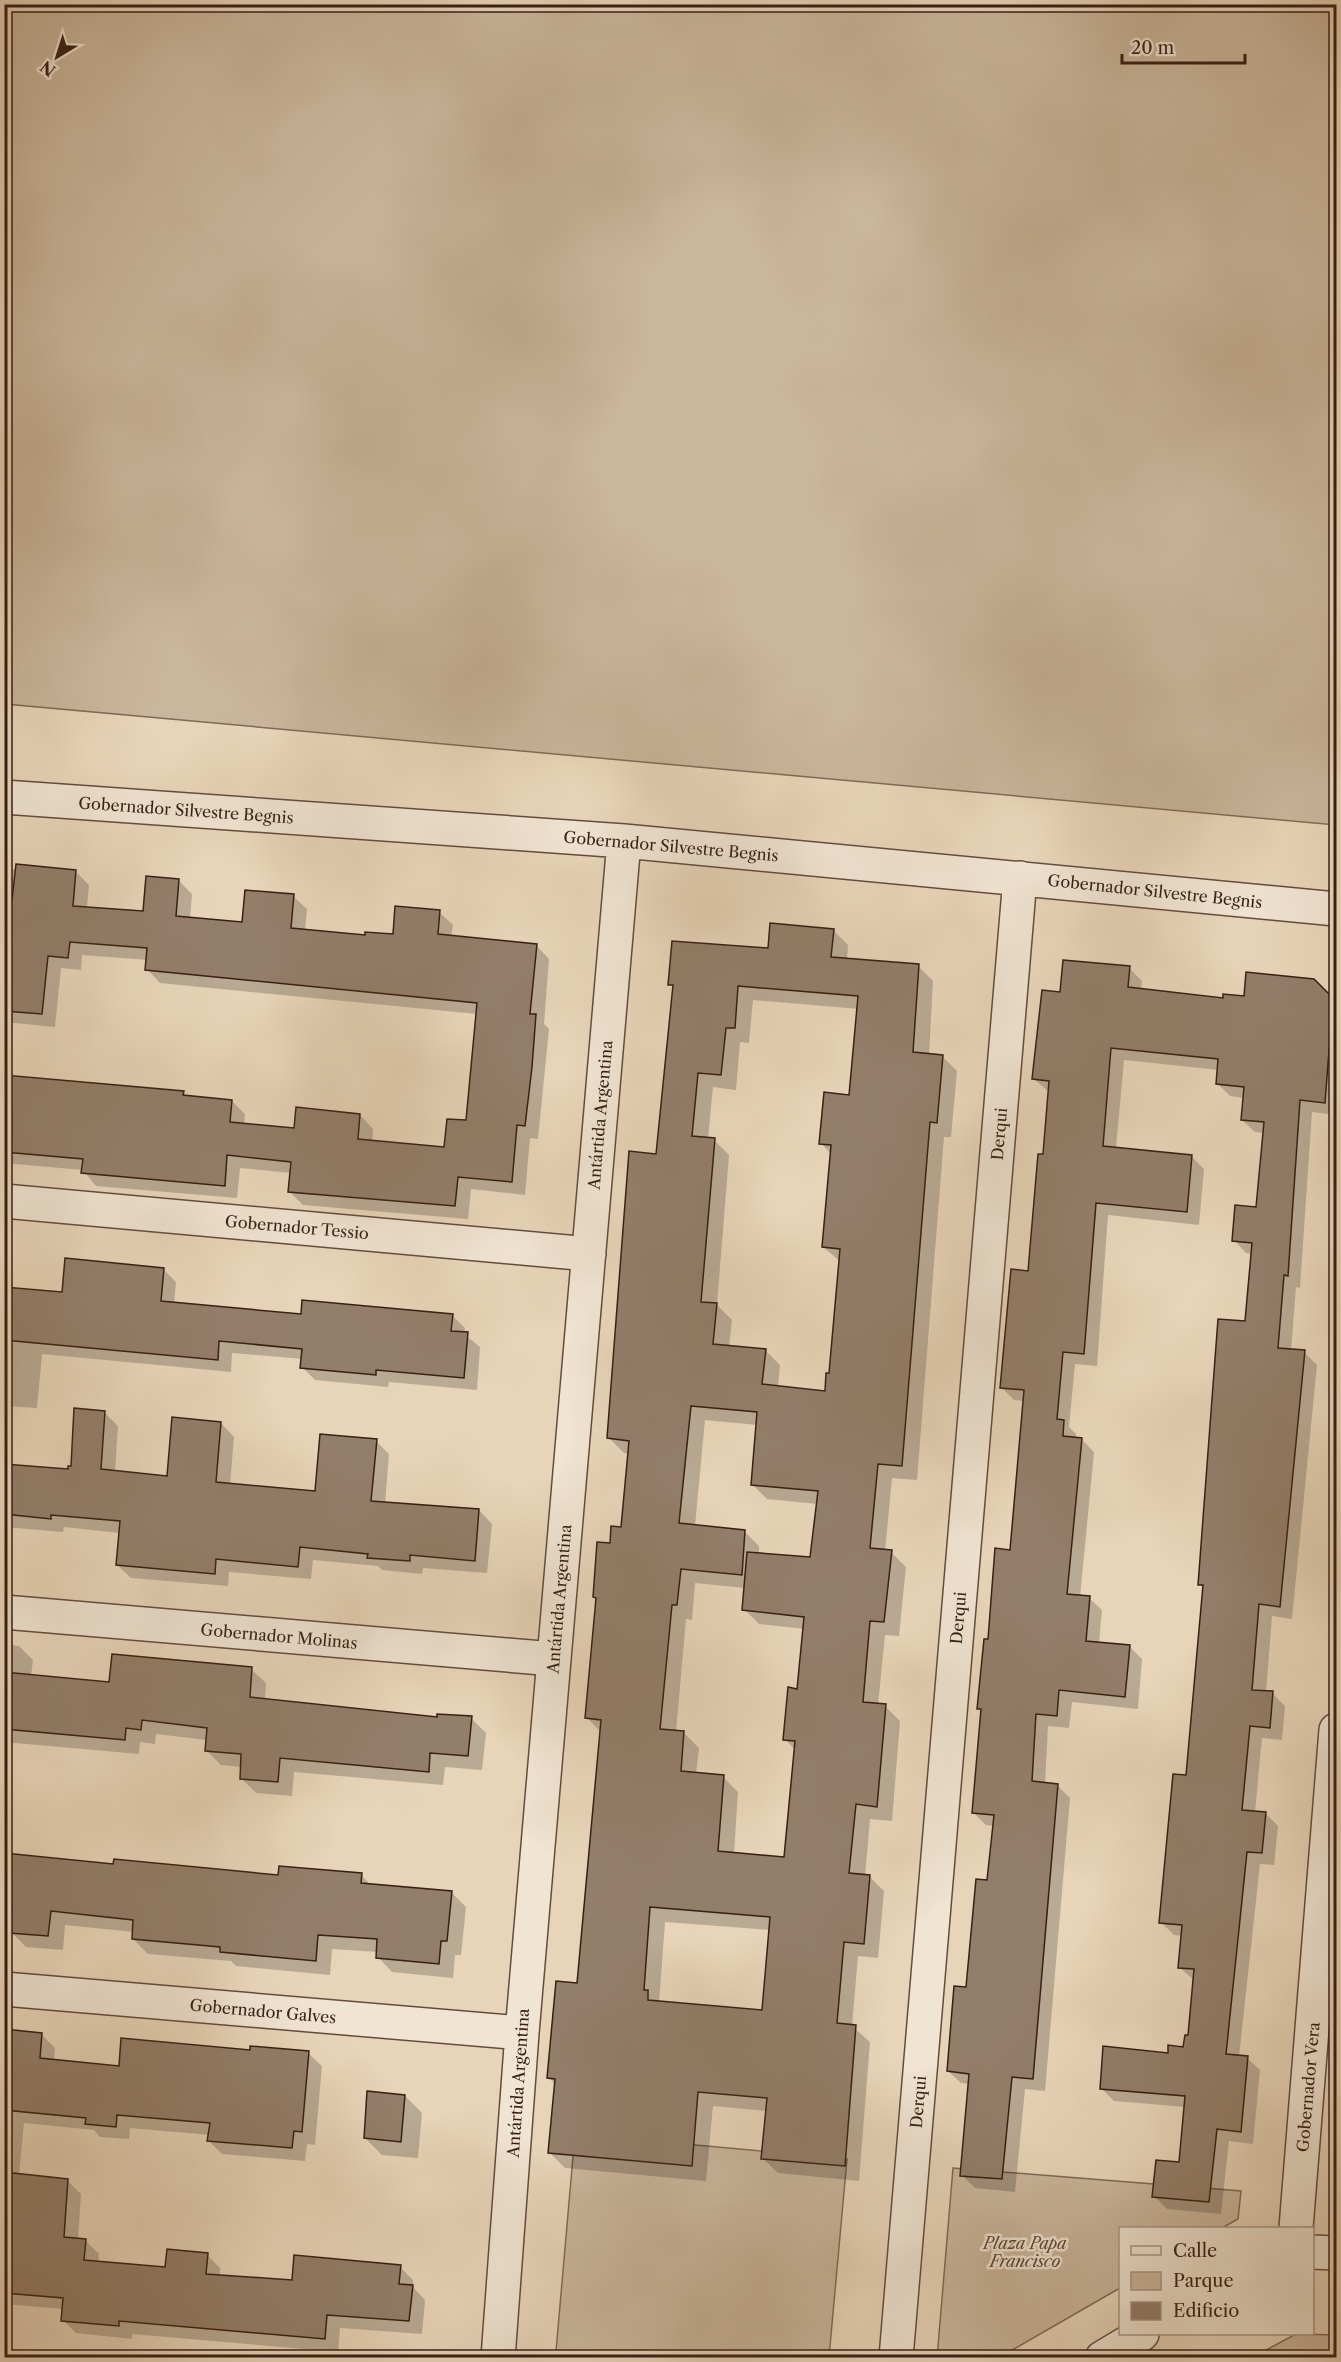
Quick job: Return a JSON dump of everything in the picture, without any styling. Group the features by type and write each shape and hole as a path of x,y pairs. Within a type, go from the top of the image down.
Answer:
{"street":[{"name":"Gobernador Silvestre Begnis","path":"4,797 624,841 1336,909"},
{"name":"Antártida Argentina","path":"498,2358 522,2033 624,841"},
{"name":"Derqui","path":"896,2358 1020,878"},
{"name":"Gobernador Tessio","path":"4,1201 589,1254"},
{"name":"Gobernador Molinas","path":"4,1612 554,1659"},
{"name":"Gobernador Vera","path":"1296,2227 1336,1730"},
{"name":"Gobernador Galves","path":"4,1989 522,2033"},
{"path":"1314,2252 1336,2253"},
{"path":"1102,2358 1140,2335"}],"green space":[{"path":"4,5 1336,5 1336,825 5,704"},
{"path":"575,2134 847,2159 829,2357 624,2358 556,2351"},
{"name":"Plaza Papa Francisco","path":"953,2168 1241,2191 1238,2219 1224,2227 1119,2227 1119,2289 1000,2357 937,2358"},
{"path":"1294,2335 1336,2335 1336,2357 1253,2357"}],"building":[{"path":"16,864 76,870 73,906 143,911 146,876 179,879 176,916 242,922 245,890 294,894 291,928 365,935 365,932 393,934 395,906 440,910 438,934 537,944 530,1014 536,1014 532,1067 525,1126 517,1125 512,1182 458,1177 455,1206 288,1192 291,1162 227,1155 225,1186 81,1173 83,1159 4,1152 4,1075 184,1091 183,1095 232,1100 230,1122 294,1128 296,1107 360,1114 358,1139 444,1147 447,1119 466,1120 477,1003 145,970 147,948 70,942 68,958 48,956 42,1014 4,1011 4,899 12,900"},
{"path":"770,923 834,929 831,957 919,964 913,1052 943,1055 937,1123 930,1122 902,1466 878,1464 870,1548 892,1550 884,1622 870,1621 863,1702 886,1704 877,1807 856,1804 849,1873 870,1875 864,1944 844,1942 837,2023 856,2025 845,2166 761,2159 767,2098 698,2092 692,2166 548,2153 555,2079 547,2078 556,1981 577,1983 601,1720 585,1718 596,1598 593,1597 597,1542 610,1543 611,1526 621,1527 629,1441 607,1438 629,1151 656,1154 673,985 668,985 672,941 768,948","holes":["738,986 858,996 849,1095 824,1092 819,1144 831,1145 822,1247 840,1249 829,1373 826,1373 825,1391 762,1384 766,1349 713,1344 717,1303 701,1302 715,1138 692,1136 698,1073 721,1075 726,1028 735,1028","691,1406 757,1412 751,1485 818,1491 810,1557 747,1552 742,1610 804,1617 797,1689 788,1687 783,1740 795,1741 784,1857 718,1851 724,1775 681,1771 684,1731 660,1729 672,1605 677,1605 681,1569 742,1575 745,1530 679,1523","650,1907 770,1917 762,2010 648,2000 648,1990 644,1990"]},
{"path":"1063,960 1130,966 1128,987 1223,998 1223,994 1244,996 1246,972 1314,979 1333,998 1325,1103 1300,1100 1288,1276 1284,1275 1278,1348 1305,1350 1280,1607 1259,1604 1252,1690 1273,1691 1270,1728 1250,1726 1242,1810 1266,1812 1262,1853 1247,1852 1226,2054 1248,2056 1241,2132 1217,2129 1209,2202 1152,2197 1156,2160 1179,2162 1185,2096 1100,2089 1103,2046 1168,2053 1168,2045 1183,2047 1185,2035 1188,2035 1194,1969 1178,1968 1182,1925 1159,1923 1173,1774 1186,1775 1203,1585 1198,1585 1218,1319 1245,1321 1252,1243 1232,1241 1235,1205 1256,1207 1264,1122 1241,1120 1244,1087 1216,1084 1218,1059 1111,1048 1103,1146 1192,1155 1187,1212 1096,1203 1084,1354 1063,1352 1057,1419 1064,1420 1063,1436 1082,1438 1067,1594 1090,1596 1086,1641 1130,1645 1125,1697 1059,1690 1057,1716 1036,1714 1032,1781 1058,1784 1033,2079 1012,2077 1002,2179 960,2176 969,2074 947,2071 954,1986 966,1987 976,1879 987,1880 994,1815 972,1813 981,1709 977,1709 984,1639 988,1639 995,1548 1010,1550 1024,1390 1000,1388 1011,1269 1028,1271 1038,1154 1043,1154 1049,1081 1032,1079 1042,990 1060,992"},
{"path":"65,1258 164,1268 161,1301 301,1314 302,1300 453,1314 451,1331 468,1332 464,1378 376,1370 376,1375 300,1368 302,1349 219,1341 218,1360 4,1340 4,1287 62,1292"},
{"path":"74,1408 105,1411 101,1469 167,1476 172,1417 221,1422 216,1482 315,1491 320,1434 377,1439 371,1501 479,1509 475,1561 410,1555 410,1561 367,1558 368,1554 300,1547 298,1567 216,1559 215,1574 116,1565 120,1521 51,1515 51,1519 4,1514 4,1464 68,1469 68,1466 71,1466"},
{"path":"112,1654 252,1667 250,1697 437,1717 437,1714 472,1716 468,1756 430,1753 429,1772 280,1758 278,1782 240,1779 241,1754 205,1751 207,1728 142,1720 141,1730 126,1728 125,1740 4,1729 4,1672 109,1682"},
{"path":"4,1853 113,1864 114,1859 278,1875 279,1866 362,1873 361,1883 452,1891 447,1941 441,1941 439,1964 376,1958 377,1939 318,1935 316,1961 220,1952 220,1947 132,1939 133,1920 51,1911 48,1936 9,1933 12,1907 4,1907"},
{"path":"4,2029 42,2033 40,2058 119,2066 121,2038 250,2050 250,2046 309,2051 302,2132 294,2131 292,2148 207,2141 210,2123 117,2115 116,2127 85,2124 86,2118 4,2110"},
{"path":"367,2091 405,2095 401,2142 364,2138"},
{"path":"4,2172 68,2179 64,2237 86,2239 84,2260 165,2267 167,2249 208,2253 206,2274 292,2280 294,2255 401,2265 399,2284 413,2285 409,2321 327,2315 325,2339 119,2321 119,2326 61,2321 63,2298 4,2293"}]}
